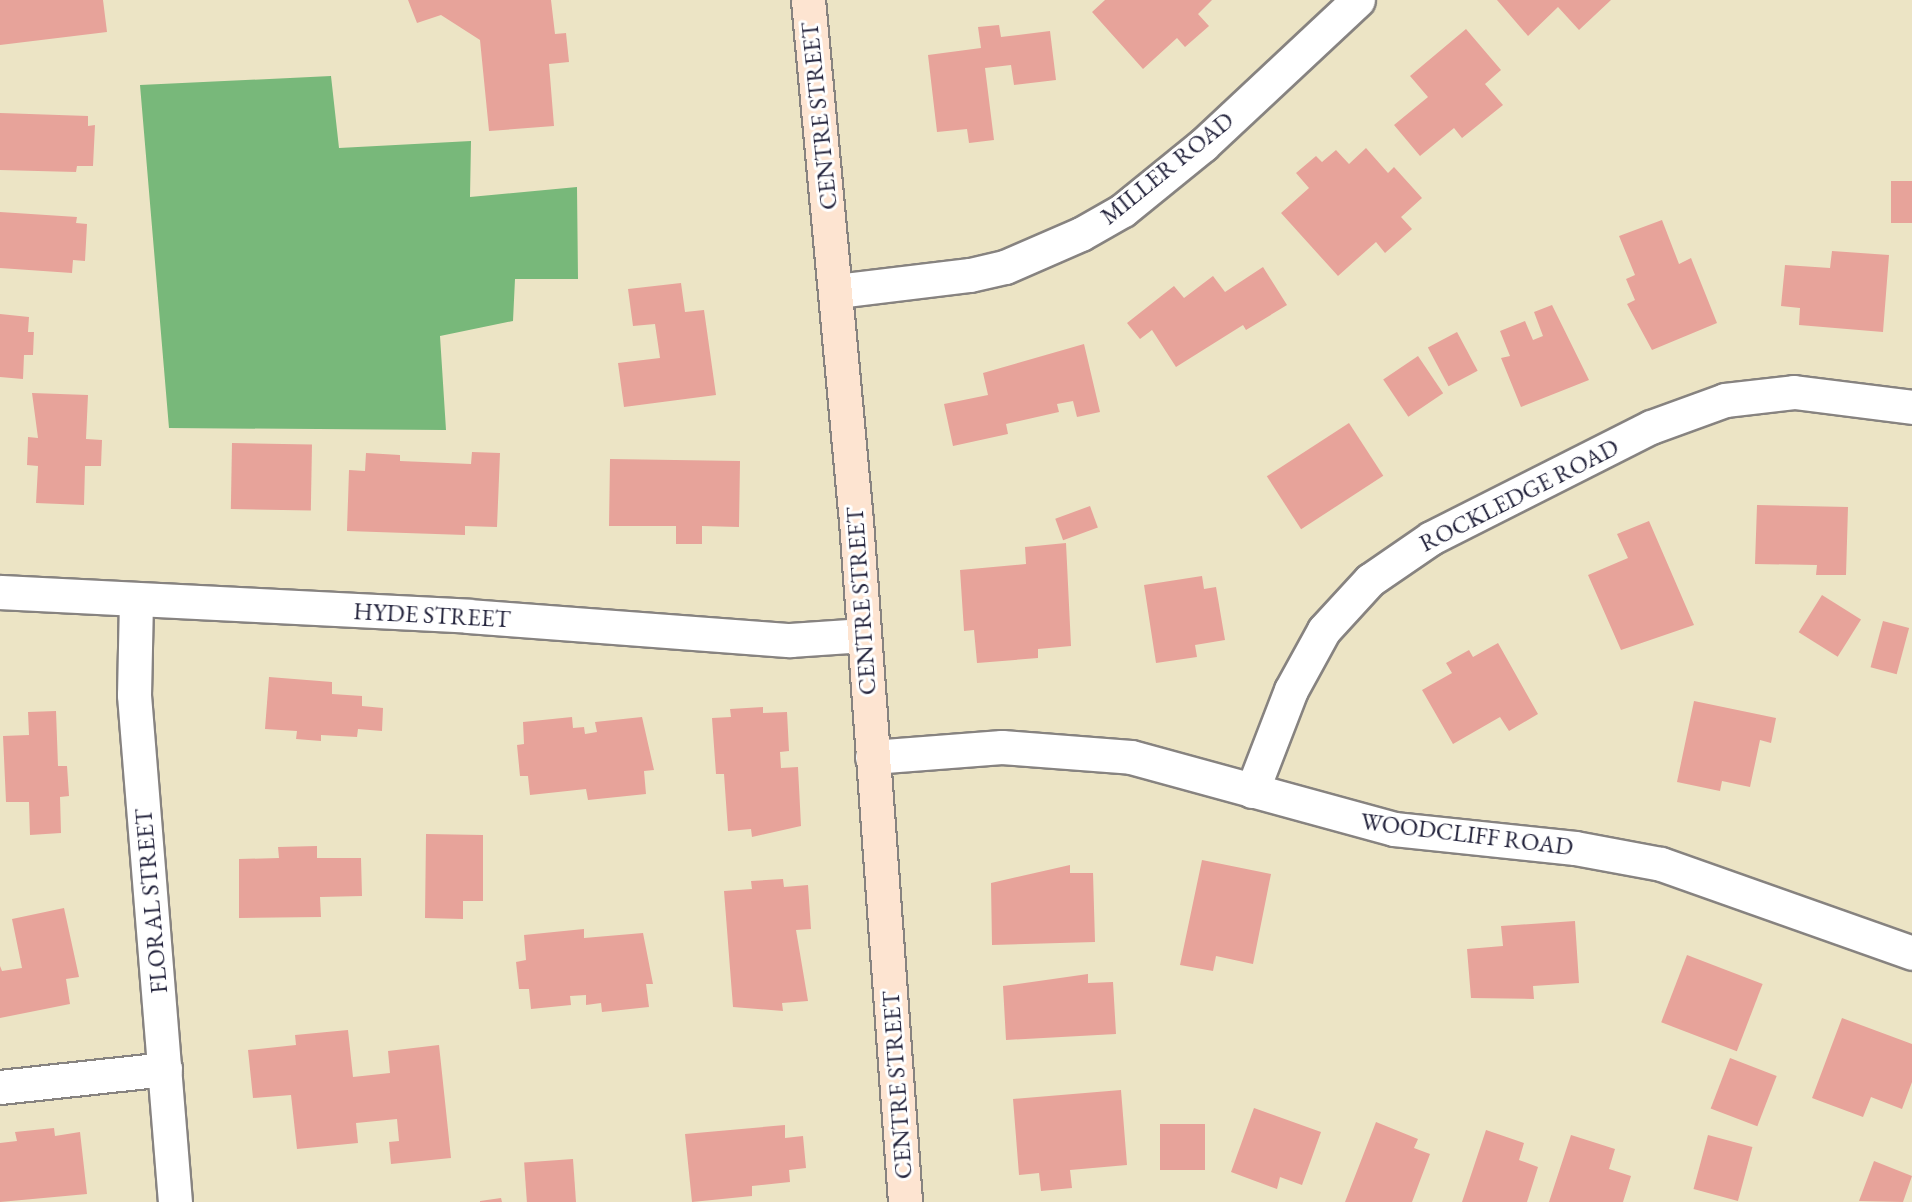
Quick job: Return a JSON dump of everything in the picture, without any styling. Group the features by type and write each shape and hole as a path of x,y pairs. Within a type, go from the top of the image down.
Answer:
{"main road":[{"name":"CENTRE STREET","path":"808,0 837,291 905,1202"}],"street":[{"name":"MILLER ROAD","path":"837,291 970,275 1081,234 1123,210 1203,145 1358,0"},
{"name":"ROCKLEDGE ROAD","path":"1252,791 1291,690 1324,630 1370,580 1431,538 1651,427 1725,400 1814,393 1912,407"},
{"name":"HYDE STREET","path":"0,592 468,616 790,640 864,635"},
{"name":"FLORAL STREET","path":"136,600 134,695 175,1202"},
{"name":"WOODCLIFF ROAD","path":"872,757 957,748 1090,752 1172,765 1252,791 1394,830 1575,848 1661,864 1912,953"},
{"path":"0,1087 165,1069"}],"green space":[{"path":"331,76 339,148 471,141 470,197 577,187 578,279 515,279 513,321 440,336 446,430 169,428 140,85"}],"building":[{"path":"0,0 103,0 107,32 0,45"},
{"path":"408,0 551,0 555,34 566,33 569,62 549,64 554,126 489,131 480,40 441,15 417,23"},
{"path":"1105,0 1212,0 1198,14 1209,26 1185,47 1177,38 1143,69 1092,12"},
{"path":"1497,0 1611,0 1579,30 1558,7 1528,36"},
{"path":"999,25 1001,37 1050,31 1056,80 1014,85 1011,65 985,68 994,140 969,143 967,129 937,132 928,55 981,48 978,27"},
{"path":"1466,29 1501,70 1485,84 1503,105 1462,138 1454,128 1420,156 1394,125 1428,97 1410,76"},
{"path":"0,113 88,116 88,126 95,125 93,166 77,166 76,172 0,170"},
{"path":"1366,148 1388,173 1394,167 1422,198 1401,217 1412,229 1385,253 1376,242 1338,276 1281,213 1309,188 1296,173 1316,156 1322,162 1336,150 1349,164"},
{"path":"1891,181 1912,181 1912,223 1891,223"},
{"path":"0,212 77,217 76,223 87,224 85,261 73,260 72,273 0,268"},
{"path":"1662,220 1679,264 1691,258 1717,323 1652,350 1627,304 1635,300 1626,279 1635,275 1619,236"},
{"path":"1832,251 1889,255 1883,332 1799,325 1800,308 1781,306 1785,265 1830,268"},
{"path":"1263,267 1287,305 1246,330 1243,325 1176,367 1152,330 1140,339 1127,323 1174,286 1184,298 1213,276 1225,292"},
{"path":"681,283 685,312 704,310 716,395 624,407 618,363 660,358 655,324 633,326 628,289"},
{"path":"1552,305 1589,380 1521,407 1501,358 1510,356 1500,331 1525,321 1533,340 1543,336 1534,312"},
{"path":"0,314 29,317 28,332 34,332 33,355 24,355 23,379 0,377"},
{"path":"1457,332 1478,371 1449,386 1428,347"},
{"path":"1084,344 1100,412 1077,417 1073,401 1057,404 1059,412 1006,424 1008,434 953,446 944,404 988,395 983,373"},
{"path":"1418,356 1443,393 1408,417 1383,379"},
{"path":"32,393 88,395 86,439 102,440 101,466 85,466 84,505 36,503 38,466 27,465 28,437 38,438"},
{"path":"1349,423 1383,476 1301,529 1267,476"},
{"path":"232,443 312,444 311,510 231,509"},
{"path":"472,452 500,453 497,527 465,526 465,535 347,531 349,470 365,471 366,453 400,455 400,461 471,464"},
{"path":"610,459 740,461 739,527 702,526 702,544 676,544 676,526 609,526"},
{"path":"1757,505 1848,507 1846,575 1816,575 1817,565 1755,564"},
{"path":"1090,506 1098,528 1063,540 1055,519"},
{"path":"1649,521 1694,625 1621,650 1588,575 1628,558 1617,534"},
{"path":"1066,543 1071,646 1038,649 1038,658 977,663 974,630 964,631 960,570 1026,564 1025,547"},
{"path":"1202,576 1204,589 1216,587 1225,640 1195,645 1197,657 1156,663 1144,585"},
{"path":"1822,595 1861,619 1838,657 1799,632"},
{"path":"1883,621 1909,628 1897,674 1871,667"},
{"path":"1498,643 1538,714 1509,731 1500,717 1453,744 1422,690 1452,673 1446,663 1469,650 1473,657"},
{"path":"269,677 332,682 332,694 362,696 362,706 383,708 382,731 358,729 357,737 321,735 321,741 296,739 297,731 265,729"},
{"path":"1694,701 1776,718 1771,743 1760,740 1750,787 1722,781 1720,791 1677,782"},
{"path":"763,707 763,713 787,712 789,751 780,752 781,768 798,767 801,826 752,837 751,829 728,831 724,774 716,774 712,718 731,717 730,709"},
{"path":"56,711 58,766 67,766 69,796 60,797 61,833 30,835 29,802 6,802 3,736 29,735 28,712"},
{"path":"572,717 573,728 584,727 585,734 597,732 595,722 642,717 654,770 644,771 646,794 588,800 586,789 530,795 528,776 520,776 517,745 524,744 523,722"},
{"path":"426,834 483,835 483,901 463,901 463,919 425,918"},
{"path":"317,846 317,858 361,858 362,896 320,897 321,917 239,918 239,859 279,858 278,847"},
{"path":"1202,860 1271,874 1253,964 1216,956 1213,971 1180,965"},
{"path":"1070,865 1070,873 1093,873 1095,942 992,945 991,883"},
{"path":"783,879 784,887 808,885 811,929 796,930 808,1001 782,1003 783,1011 733,1007 724,891 752,889 751,881"},
{"path":"64,908 79,977 66,979 70,1004 0,1018 0,966 2,971 22,968 12,919"},
{"path":"1575,921 1579,983 1533,986 1534,999 1471,998 1467,949 1503,946 1501,926"},
{"path":"584,929 584,938 643,933 653,984 646,984 649,1007 602,1012 601,1003 586,1005 586,995 570,996 571,1005 531,1009 529,989 519,989 516,962 526,960 524,935"},
{"path":"1687,955 1763,984 1737,1051 1661,1022"},
{"path":"1088,974 1088,983 1113,982 1116,1034 1006,1040 1003,986"},
{"path":"1842,1018 1912,1044 1912,1082 1902,1109 1871,1097 1863,1117 1812,1098"},
{"path":"348,1030 353,1077 390,1073 388,1051 439,1045 451,1158 391,1164 389,1142 399,1141 397,1119 356,1123 358,1143 297,1149 291,1095 253,1098 248,1050 296,1045 295,1035"},
{"path":"1730,1058 1777,1076 1757,1126 1711,1108"},
{"path":"1121,1090 1127,1165 1070,1170 1072,1188 1041,1191 1039,1173 1019,1175 1013,1099"},
{"path":"1254,1108 1321,1132 1302,1185 1280,1177 1277,1189 1231,1172"},
{"path":"1376,1122 1418,1139 1414,1148 1430,1154 1412,1202 1345,1202"},
{"path":"1160,1124 1205,1124 1205,1170 1160,1170"},
{"path":"785,1125 785,1138 803,1136 806,1168 789,1170 790,1182 752,1186 752,1196 692,1202 685,1134"},
{"path":"54,1128 55,1136 80,1132 87,1194 0,1202 0,1143 17,1141 15,1132"},
{"path":"1486,1130 1524,1143 1519,1160 1538,1167 1527,1202 1462,1202"},
{"path":"1571,1135 1615,1149 1609,1169 1631,1176 1623,1202 1549,1202"},
{"path":"1708,1135 1752,1147 1738,1201 1694,1189"},
{"path":"573,1159 576,1202 527,1202 524,1162"},
{"path":"1874,1161 1912,1176 1903,1202 1859,1201"},
{"path":"501,1198 502,1202 480,1202 480,1201"}]}
